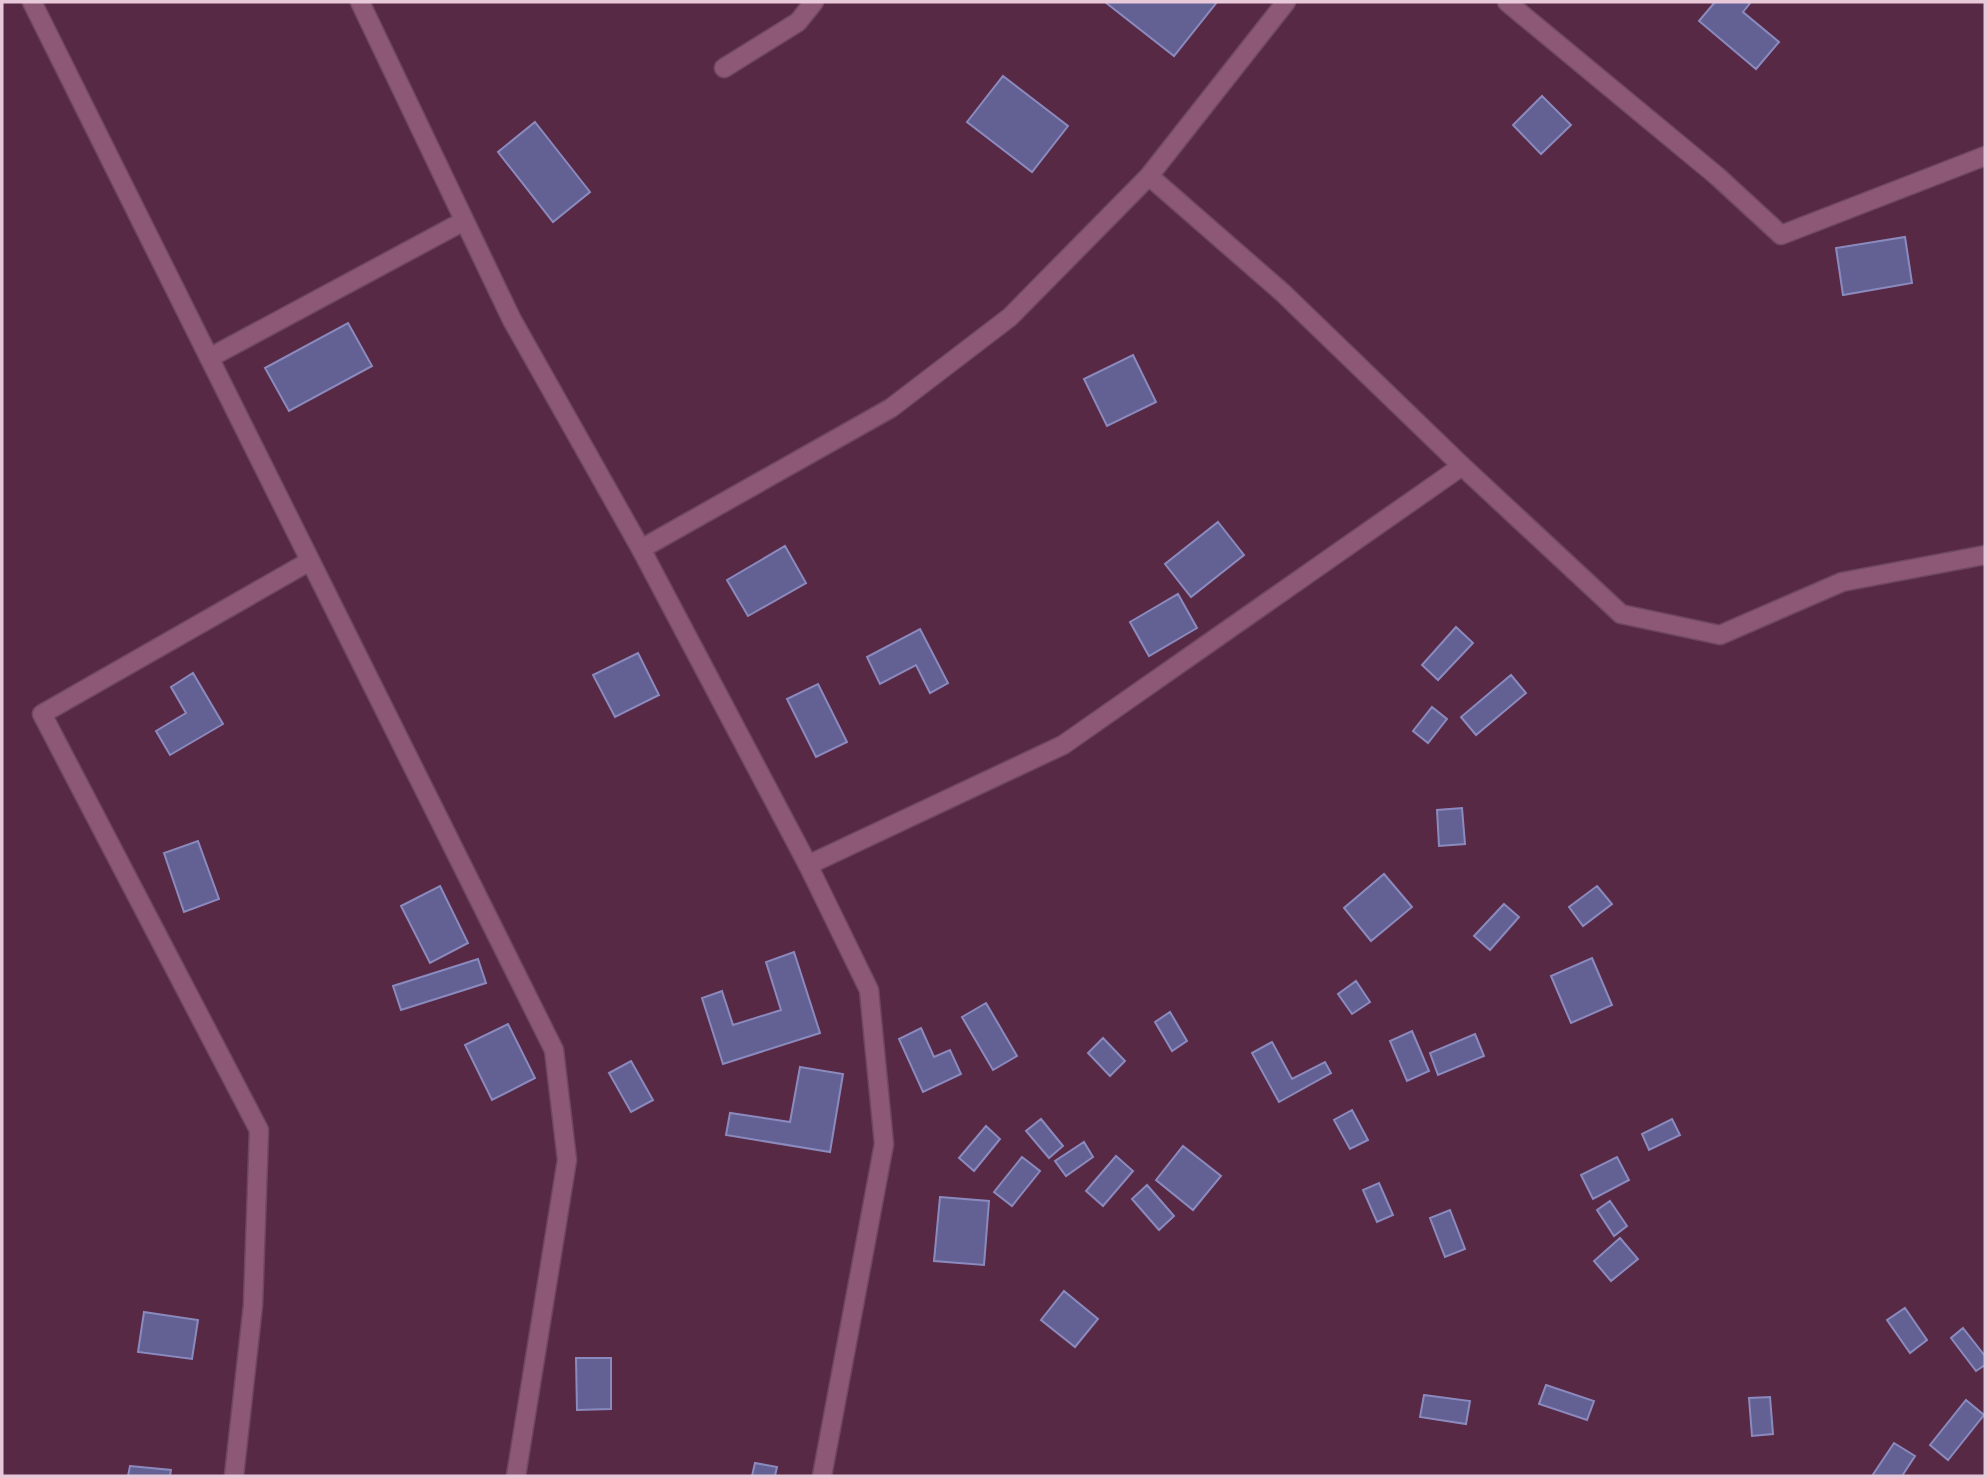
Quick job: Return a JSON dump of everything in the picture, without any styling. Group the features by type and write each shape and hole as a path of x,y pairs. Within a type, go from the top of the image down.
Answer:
{"street":[{"path":"32,2 554,1050 566,1160 516,1476"},
{"path":"359,2 512,320 640,549 808,865 869,990 884,1144 822,1476"},
{"path":"724,68 798,22 814,2"},
{"path":"640,549 891,408 1010,317 1149,176 1286,2"},
{"path":"1507,2 1717,176 1781,235 1985,156"},
{"path":"1149,176 1283,293 1620,614 1720,635 1842,582 1985,555"},
{"path":"209,358 464,221"},
{"path":"808,865 1063,745 1462,466"},
{"path":"234,1476 253,1305 259,1130 42,714 310,561"}],"building":[{"path":"1105,2 1217,2 1174,56"},
{"path":"1715,2 1751,2 1743,12 1779,42 1756,69 1699,21"},
{"path":"1003,76 1068,126 1032,172 967,122"},
{"path":"1542,96 1571,125 1541,154 1513,125"},
{"path":"535,122 590,192 553,222 498,152"},
{"path":"1905,237 1912,283 1843,295 1836,248"},
{"path":"348,323 372,366 289,411 265,368"},
{"path":"1133,355 1156,402 1107,426 1084,379"},
{"path":"1218,522 1244,555 1191,597 1165,564"},
{"path":"785,546 806,583 748,616 727,580"},
{"path":"1178,594 1197,628 1149,656 1130,622"},
{"path":"1456,627 1473,643 1438,680 1422,665"},
{"path":"920,629 948,683 930,693 916,665 880,684 867,657"},
{"path":"638,653 659,695 615,717 593,675"},
{"path":"193,673 223,724 170,755 156,731 186,713 171,687"},
{"path":"1511,675 1526,693 1476,735 1461,717"},
{"path":"818,684 847,742 816,757 787,699"},
{"path":"1432,707 1447,719 1428,743 1413,731"},
{"path":"1462,808 1465,844 1439,846 1437,810"},
{"path":"198,841 219,899 184,912 164,853"},
{"path":"1384,874 1412,907 1371,941 1344,908"},
{"path":"440,886 468,943 430,963 401,906"},
{"path":"1597,886 1612,904 1583,926 1569,907"},
{"path":"1504,904 1519,917 1490,950 1474,936"},
{"path":"794,952 820,1033 723,1064 702,998 722,991 733,1025 781,1010 766,962"},
{"path":"1592,958 1612,1005 1571,1023 1551,976"},
{"path":"478,959 486,983 401,1010 393,986"},
{"path":"1356,981 1370,1002 1352,1014 1338,994"},
{"path":"986,1003 1017,1056 993,1070 962,1017"},
{"path":"1170,1012 1187,1041 1172,1051 1155,1022"},
{"path":"508,1024 535,1078 492,1100 465,1045"},
{"path":"921,1028 934,1057 950,1050 961,1074 923,1092 899,1039"},
{"path":"1412,1031 1429,1071 1407,1081 1390,1041"},
{"path":"1475,1034 1484,1056 1438,1075 1430,1053"},
{"path":"1103,1038 1125,1061 1110,1076 1088,1053"},
{"path":"1272,1042 1292,1079 1325,1062 1331,1073 1279,1102 1252,1053"},
{"path":"631,1061 653,1100 631,1112 609,1073"},
{"path":"800,1067 843,1074 830,1152 726,1135 730,1113 790,1122"},
{"path":"1352,1110 1368,1140 1350,1149 1334,1120"},
{"path":"1041,1119 1063,1146 1049,1158 1026,1131"},
{"path":"1672,1119 1680,1135 1649,1150 1642,1134"},
{"path":"986,1126 1000,1139 974,1171 959,1158"},
{"path":"1084,1142 1093,1157 1066,1176 1055,1161"},
{"path":"1183,1146 1221,1176 1193,1210 1156,1180"},
{"path":"1116,1156 1133,1171 1103,1206 1086,1191"},
{"path":"1022,1157 1040,1171 1012,1206 994,1192"},
{"path":"1617,1157 1629,1180 1593,1199 1581,1175"},
{"path":"1379,1183 1393,1215 1377,1222 1363,1190"},
{"path":"1147,1185 1174,1216 1159,1230 1132,1199"},
{"path":"940,1197 989,1201 984,1265 934,1261"},
{"path":"1610,1201 1627,1226 1614,1236 1597,1210"},
{"path":"1450,1210 1465,1249 1445,1257 1430,1218"},
{"path":"1620,1238 1638,1259 1611,1281 1594,1261"},
{"path":"1064,1291 1098,1319 1075,1347 1041,1320"},
{"path":"1905,1308 1927,1340 1910,1353 1887,1320"},
{"path":"144,1312 198,1320 192,1359 138,1352"},
{"path":"1963,1328 1985,1356 1985,1365 1976,1371 1951,1338"},
{"path":"576,1358 611,1358 611,1409 577,1410"},
{"path":"1546,1385 1594,1401 1587,1420 1539,1404"},
{"path":"1424,1395 1470,1401 1466,1424 1420,1417"},
{"path":"1770,1397 1773,1434 1752,1436 1749,1398"},
{"path":"1966,1400 1984,1415 1948,1460 1930,1445"},
{"path":"1894,1443 1915,1456 1902,1476 1872,1476"},
{"path":"755,1463 777,1467 775,1476 752,1476"},
{"path":"130,1466 171,1470 170,1476 128,1476"}]}
